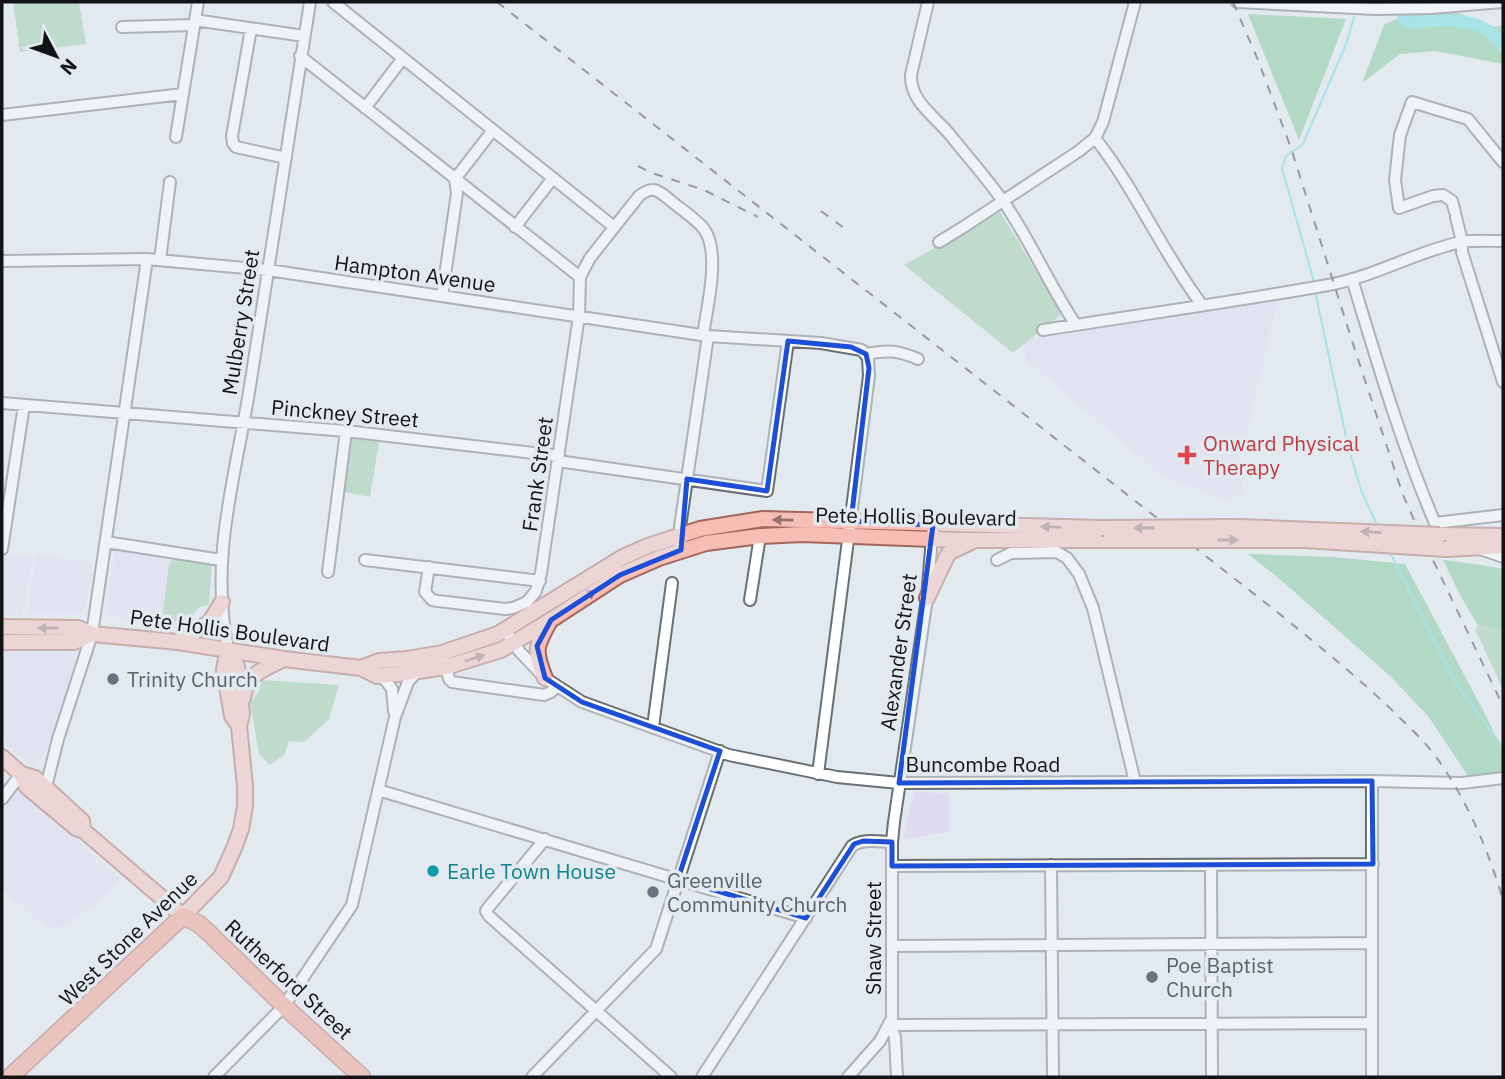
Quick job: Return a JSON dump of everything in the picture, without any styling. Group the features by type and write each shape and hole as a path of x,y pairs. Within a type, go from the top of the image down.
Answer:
{"highway":[{"name":"Rutherford Street","path":"183,916 192,930 362,1077"},
{"name":"West Stone Avenue","path":"10,1077 183,916"},
{"name":"Rutherford Street","path":"281,1009 350,1077"}],"main road":[{"name":"Pete Hollis Boulevard","path":"2,627 78,628 92,634 178,642 361,668 382,676 416,673 481,640 510,636 551,620 620,575 680,543 700,529 763,519 850,528 932,531 1304,540 1446,549 1503,546"},
{"name":"Pete Hollis Boulevard","path":"932,531 977,540 1251,527 1437,529 1503,537"},
{"name":"Pete Hollis Boulevard","path":"510,636 623,557 680,543 706,543 850,528"},
{"path":"927,598 942,563 950,552 977,540"},
{"path":"178,642 210,622 222,602"},
{"path":"551,620 537,646 538,661 551,682"},
{"name":"Pete Hollis Boulevard","path":"2,642 74,642 92,634"},
{"name":"West Stone Avenue","path":"183,916 221,877 236,846 245,806 237,666 228,649"},
{"path":"240,720 246,685 259,672 284,659"},
{"name":"Pete Hollis Boulevard","path":"361,668 379,661 444,660"},
{"name":"Rutherford Street","path":"2,757 82,821 84,831"},
{"name":"Rutherford Street","path":"34,780 27,787 76,828 84,831 183,916"}],"street":[{"path":"176,137 198,2"},
{"name":"Mulberry Street","path":"228,649 222,602 225,520 243,424 310,2"},
{"path":"333,2 614,227"},
{"path":"928,2 911,75 912,89 1010,212 1076,325"},
{"path":"939,242 1003,202 1095,138 1103,122 1135,2"},
{"path":"1237,2 1348,9 1431,8 1502,2"},
{"path":"122,27 194,23 304,36"},
{"path":"251,29 233,143 286,158"},
{"path":"300,56 580,277 590,258 639,196 647,190 653,189 666,197 702,228 709,237 713,252 712,268 680,543"},
{"path":"365,108 403,58"},
{"path":"2,116 183,94"},
{"path":"1503,162 1468,119 1412,102 1400,135 1395,180 1399,208 1433,196 1443,195 1452,201 1462,252 1503,382"},
{"path":"442,296 457,193 455,178 493,130"},
{"path":"1095,138 1202,305"},
{"path":"515,227 553,178"},
{"path":"160,260 170,182"},
{"path":"1042,330 1315,287 1352,279 1462,242 1503,241"},
{"path":"2,799 51,769 52,757 92,634 147,259"},
{"name":"Hampton Avenue","path":"2,261 147,259 268,270 705,335 821,343 858,348 866,354 888,350 902,352 918,359"},
{"name":"Frank Street","path":"540,581 579,316 580,277"},
{"path":"1352,279 1417,481 1437,529 1503,516"},
{"name":"Pinckney Street","path":"2,403 346,430 767,491 788,341"},
{"path":"818,774 869,376 869,360 866,354"},
{"path":"2,549 24,405"},
{"path":"328,572 346,430"},
{"name":"Alexander Street","path":"899,783 927,598 932,531"},
{"path":"750,600 760,536"},
{"path":"106,542 222,560"},
{"path":"1475,547 1503,557"},
{"path":"997,560 1011,553 1057,552 1067,558 1079,574 1093,608 1135,782"},
{"path":"365,560 429,567 540,581 527,601 513,608 438,601 432,600 425,592 429,567"},
{"path":"653,727 672,583"},
{"name":"Buncombe Road","path":"510,636 527,661 551,682 582,702 729,755 818,774 873,782 1471,783 1503,778"},
{"path":"444,660 452,682 544,695 551,692 551,682"},
{"path":"214,1077 281,1009 352,905 395,717 408,682 416,673"},
{"path":"382,676 390,685 393,694 395,717"},
{"path":"532,1077 654,953 720,751"},
{"path":"1372,781 1372,1077"},
{"name":"Shaw Street","path":"848,1077 880,1041 890,1025 893,1007 892,842 899,783"},
{"path":"378,790 806,918"},
{"path":"545,839 486,911 671,1077"},
{"path":"702,1077 854,844 863,841 892,842"},
{"path":"892,866 1373,864"},
{"path":"1051,865 1053,1077"},
{"path":"1211,865 1212,1077"},
{"path":"892,946 1372,943"},
{"path":"897,1077 895,1037 890,1025 1372,1023"}],"highlighted area":[{"path":"788,341 851,347 866,354 869,368 851,521 933,525 899,783 1372,781 1373,864 892,866 892,842 863,841 854,844 806,918 678,879 720,751 582,702 545,678 537,646 551,620 620,575 681,550 687,479 767,491"}],"shaded area":[{"path":"1279,297 1240,459 1243,495 1226,500 1162,476 1026,360 1023,339"},
{"path":"115,550 172,556 162,621 113,617 107,612"},
{"path":"2,553 32,557 22,616 2,614"},
{"path":"36,556 93,562 85,607 79,614 29,614"},
{"path":"2,650 72,654 75,664 70,687 47,749 39,760 30,765 2,739"},
{"path":"19,790 121,880 92,906 57,928 48,930 2,889 2,860 6,856 2,852 2,808"},
{"path":"914,792 949,793 950,832 903,839"}],"green space":[{"path":"13,2 79,2 86,44 20,52"},
{"path":"1458,13 1494,27 1503,25 1503,64 1435,51 1400,54 1362,83 1384,25 1406,14"},
{"path":"1248,14 1346,19 1299,140"},
{"path":"1000,212 1062,314 1013,353 904,265"},
{"path":"347,438 379,442 370,497 340,491"},
{"path":"1248,554 1333,557 1405,564 1503,751 1503,772 1470,779 1428,716 1390,676"},
{"path":"175,557 212,564 209,605 199,608 189,622 162,621 169,564"},
{"path":"1443,560 1503,569 1503,632 1477,624"},
{"path":"1477,624 1503,632 1503,690 1476,631"},
{"path":"262,680 339,685 329,719 304,742 289,741 284,755 270,765 259,754 250,702 258,693"}],"waterway":[{"path":"1401,2 1404,19 1410,23 1439,20 1470,23 1487,30 1503,46"},
{"path":"1314,282 1282,168 1286,156 1303,144 1347,42 1354,17"},
{"path":"1315,291 1348,446 1361,490 1377,525"},
{"path":"1390,552 1454,681 1503,747"}],"railway":[{"path":"497,2 1267,604 1363,684 1425,743 1451,780 1477,829 1503,900"},
{"path":"1233,2 1291,148 1403,495 1503,706"},
{"path":"638,166 704,190 758,217"},
{"path":"821,211 844,228"}],"place":[{"name":"Onward Physical Therapy","path":"1187,455"},
{"name":"Trinity Church","path":"113,679"},
{"name":"Earle Town House","path":"433,871"},
{"name":"Greenville Community Church","path":"653,892"},
{"name":"Poe Baptist Church","path":"1152,977"}]}
